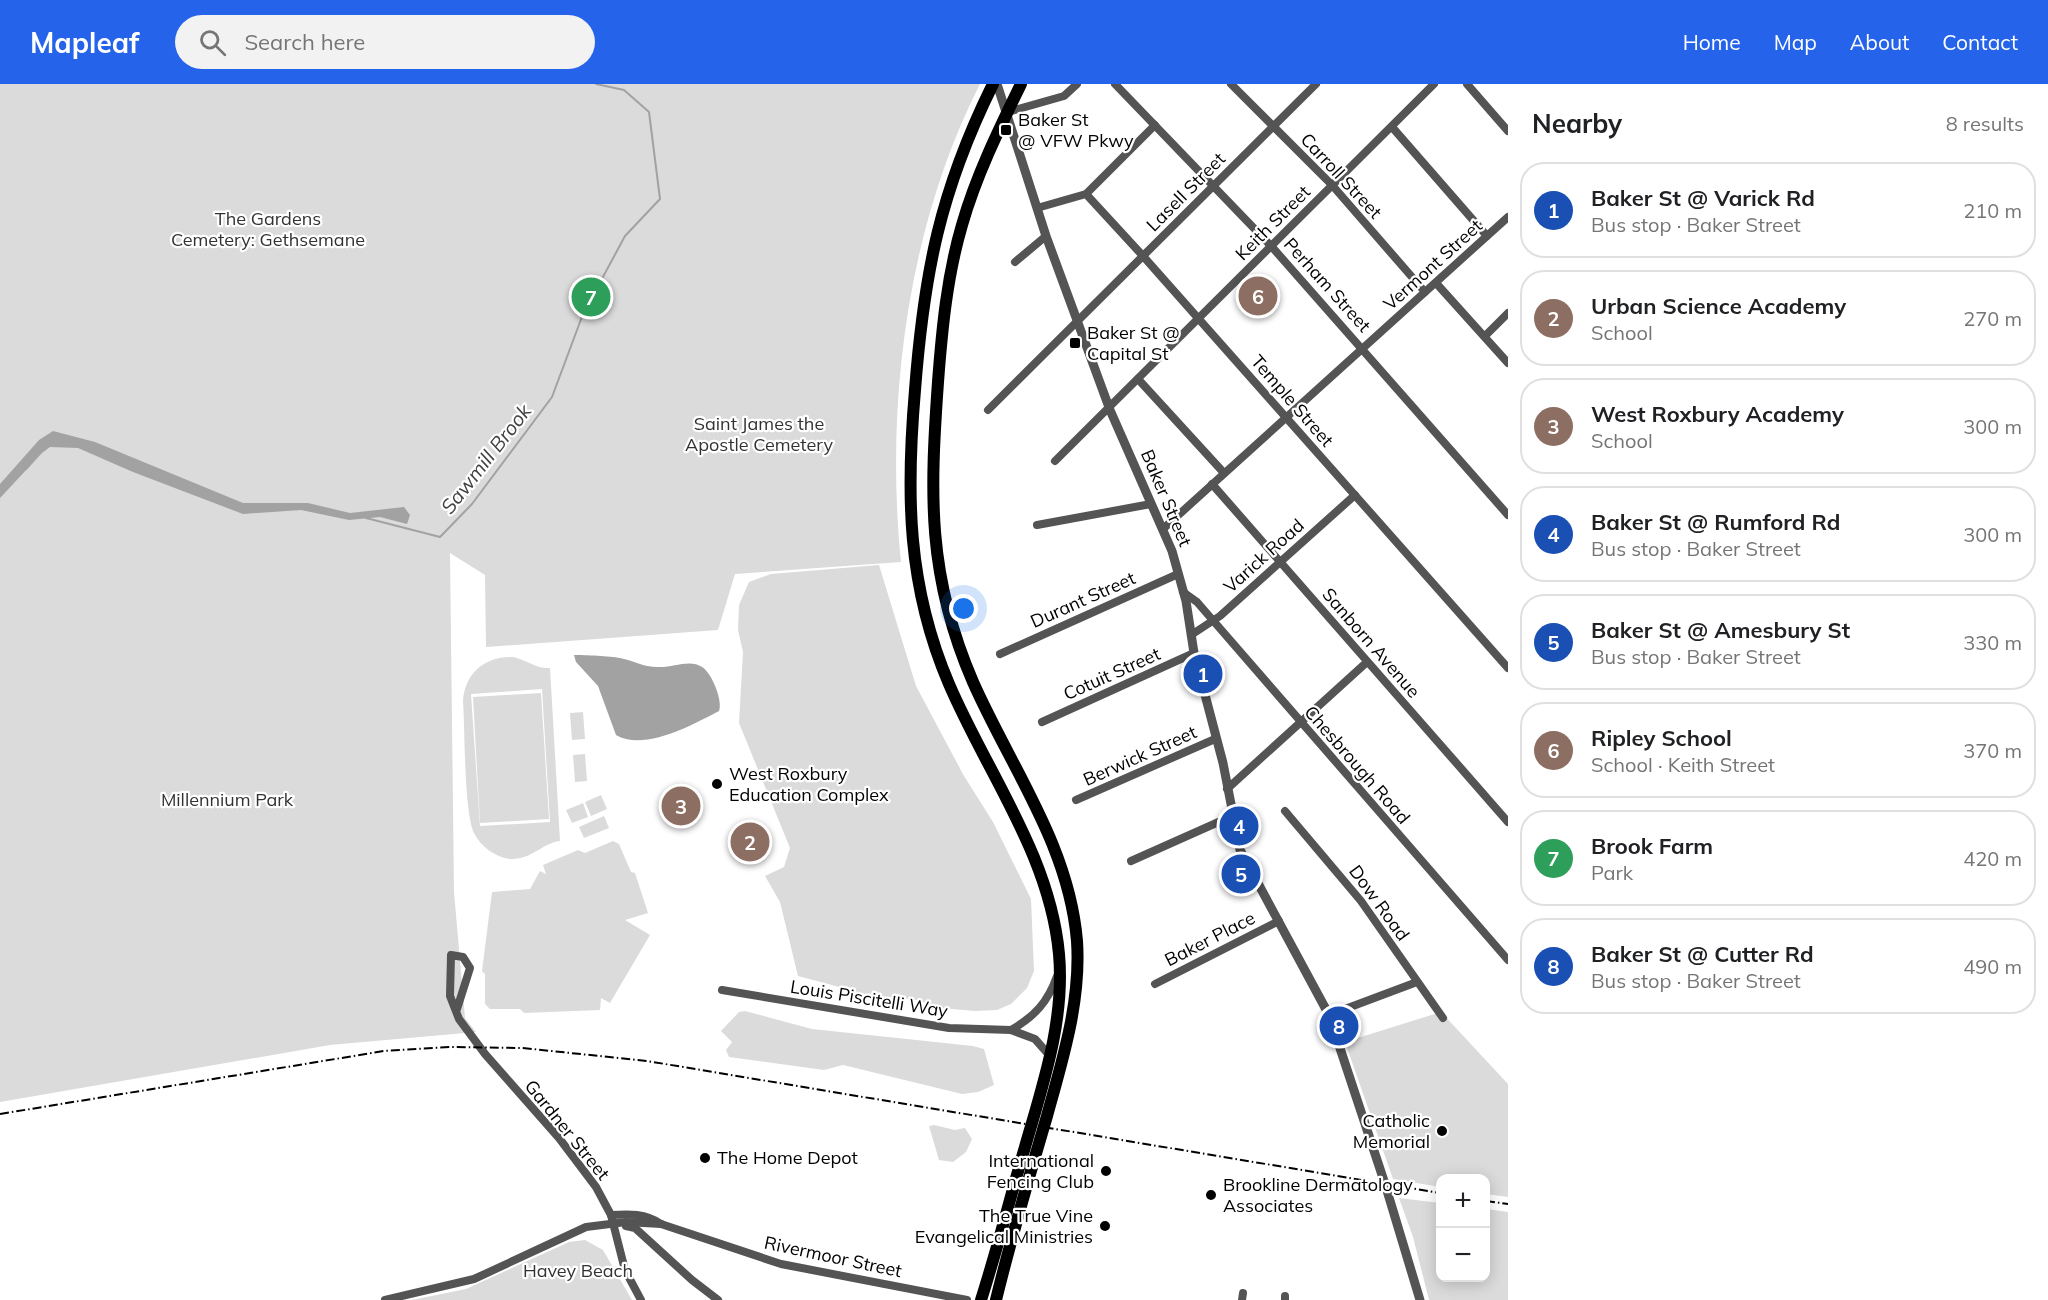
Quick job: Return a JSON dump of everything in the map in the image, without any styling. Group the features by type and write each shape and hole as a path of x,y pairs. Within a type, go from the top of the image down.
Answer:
{"highway":[{"path":"981,1300 1050,1056 1059,1011 1060,966 1054,918 1043,878 947,679 925,612 911,537 909,462 919,330 931,254 954,173 995,84"},
{"path":"996,1300 1070,1034 1078,970 1073,913 1060,860 969,672 947,607 936,552 932,483 942,331 952,263 967,210 1007,112 1021,84"},
{"path":"977,742 998,732"}],"street":[{"name":"Baker Street","path":"995,84 1007,112 1046,236 1110,410 1151,504 1164,528 1183,592 1194,653 1240,850 1329,1015 1373,1146 1420,1300"},
{"path":"1007,112 1064,96 1077,84"},
{"name":"Perham Street","path":"1115,84 1272,247 1508,515"},
{"name":"Carroll Street","path":"1232,84 1332,185 1425,292"},
{"name":"Lasell Street","path":"988,410 1316,84"},
{"name":"Keith Street","path":"1055,461 1110,410 1434,84"},
{"path":"1467,84 1508,131"},
{"path":"1037,208 1086,194 1155,125"},
{"path":"1392,127 1487,236"},
{"name":"Temple Street","path":"1086,194 1199,318 1508,668"},
{"name":"Vermont Street","path":"1164,528 1508,217"},
{"path":"1015,262 1046,236"},
{"path":"1436,283 1508,363"},
{"path":"1485,336 1508,313"},
{"path":"1138,380 1224,473"},
{"name":"Sanborn Avenue","path":"1212,484 1508,822"},
{"name":"Varick Road","path":"1191,635 1211,622 1355,495"},
{"path":"1037,525 1151,504"},
{"name":"Durant Street","path":"1000,654 1178,574"},
{"name":"Chesbrough Road","path":"1183,592 1197,602 1211,622 1508,960"},
{"name":"Cotuit Street","path":"1042,722 1194,653"},
{"path":"1227,789 1367,662"},
{"name":"Berwick Street","path":"1076,800 1215,739"},
{"name":"Dow Road","path":"1285,811 1362,901 1443,1018"},
{"path":"1131,861 1232,816"},
{"name":"Baker Place","path":"1155,984 1279,921"},
{"name":"Gardner Street","path":"456,1009 470,968 463,957 451,955 450,996 459,1019 484,1054 559,1138 597,1187 610,1215 625,1270 641,1300"},
{"path":"1011,1030 1042,1008 1050,996 1060,966"},
{"path":"1329,1015 1417,982"},
{"name":"Louis Piscitelli Way","path":"722,990 949,1028 1011,1030 1035,1039 1050,1056"},
{"name":"Rivermoor Street","path":"610,1215 633,1214 653,1218 661,1224"},
{"name":"Rivermoor Street","path":"385,1300 474,1279 586,1227 626,1222 661,1224 781,1264 967,1300"},
{"path":"613,1224 635,1228 692,1280 718,1300"}],"green space":[{"path":"0,84 980,84 955,139 935,197 919,256 907,317 896,441 901,562 735,574 718,630 486,647 485,575 450,553 454,892 465,1018 476,1032 330,1045 0,1102"},
{"path":"879,565 916,686 964,776 993,822 1031,899 1034,971 1027,988 1011,1004 997,1010 941,1008 913,999 873,996 798,976 780,902 765,876 784,867 790,848 739,723 743,652 738,630 739,605 749,582 771,574"},
{"path":"503,657 518,658 540,667 550,668 560,841 518,859 504,858 485,847 474,833 468,807 463,701 465,691 468,682 478,668","holes":["542,689 550,822 480,826 471,694"]},
{"path":"541,693 549,819 480,823 473,697"},
{"path":"583,712 585,739 572,740 570,713"},
{"path":"585,754 587,781 575,782 573,755"},
{"path":"601,795 607,809 591,816 585,802"},
{"path":"583,803 588,817 572,823 566,810"},
{"path":"604,816 609,828 584,838 579,827"},
{"path":"613,841 619,844 631,872 635,873 648,913 625,920 650,935 610,1003 601,998 600,1010 524,1013 520,1009 490,1009 485,1004 485,974 482,971 492,892 530,889 540,871 546,874 543,865 578,850 585,853"},
{"path":"745,1011 812,1029 984,1049 994,1085 978,1092 962,1094 843,1065 824,1070 729,1057 726,1050 732,1042 721,1031 739,1012"},
{"name":"Catholic Memorial","path":"1441,1012 1508,1084 1508,1197 1490,1195 1490,1174 1436,1174 1436,1186 1393,1179 1345,1042"},
{"path":"929,1126 955,1130 965,1128 972,1139 966,1152 953,1162 939,1160"},
{"name":"Catholic Memorial","path":"1399,1198 1436,1203 1436,1282 1490,1282 1490,1210 1508,1212 1508,1300 1429,1300 1413,1237"},
{"name":"Havey Beach","path":"585,1240 603,1250 632,1300 412,1300 466,1289 569,1242"}],"shaded area":[{"path":"53,431 95,442 243,503 308,503 350,513 404,507 410,515 407,524 380,517 349,520 301,510 243,514 133,472 78,448 50,447 0,498 0,484 39,440"},
{"path":"574,655 616,657 655,667 687,663 698,665 706,670 713,681 718,694 719,711 683,729 654,738 627,739 616,735 598,686 576,662"}],"waterway":[{"name":"Sawmill Brook","path":"366,518 440,537 472,504 552,397 583,314 625,236 660,199 649,112 624,90 596,84"},
{"name":"Sawmill Brook","path":"26,469 34,460"}],"railway":[{"path":"0,1114 384,1051 450,1047 523,1048 647,1061 1436,1192"},
{"path":"1490,1202 1508,1204"}],"place":[{"name":"Baker St @ VFW Pkwy","path":"1006,130"},
{"name":"Ripley School","path":"1258,296"},
{"name":"Brook Farm","path":"591,297"},
{"name":"Baker St @ Capital St","path":"1075,343"},
{"name":"Baker St @ Varick Rd","path":"1203,674"},
{"name":"West Roxbury Education Complex","path":"717,784"},
{"name":"West Roxbury Academy","path":"681,806"},
{"name":"Baker St @ Rumford Rd","path":"1239,826"},
{"name":"Urban Science Academy","path":"750,842"},
{"name":"Baker St @ Amesbury St","path":"1241,874"},
{"name":"Baker St @ Cutter Rd","path":"1339,1026"},
{"name":"Catholic Memorial","path":"1442,1131"},
{"name":"The Home Depot","path":"705,1158"},
{"name":"International Fencing Club","path":"1106,1171"},
{"name":"Brookline Dermatology Associates","path":"1211,1195"},
{"name":"The True Vine Evangelical Ministries","path":"1105,1226"}],"park label":[{"name":"The Gardens Cemetery: Gethsemane","path":"268,229"},
{"name":"Saint James the Apostle Cemetery","path":"759,434"},
{"name":"Millennium Park","path":"227,800"}]}
